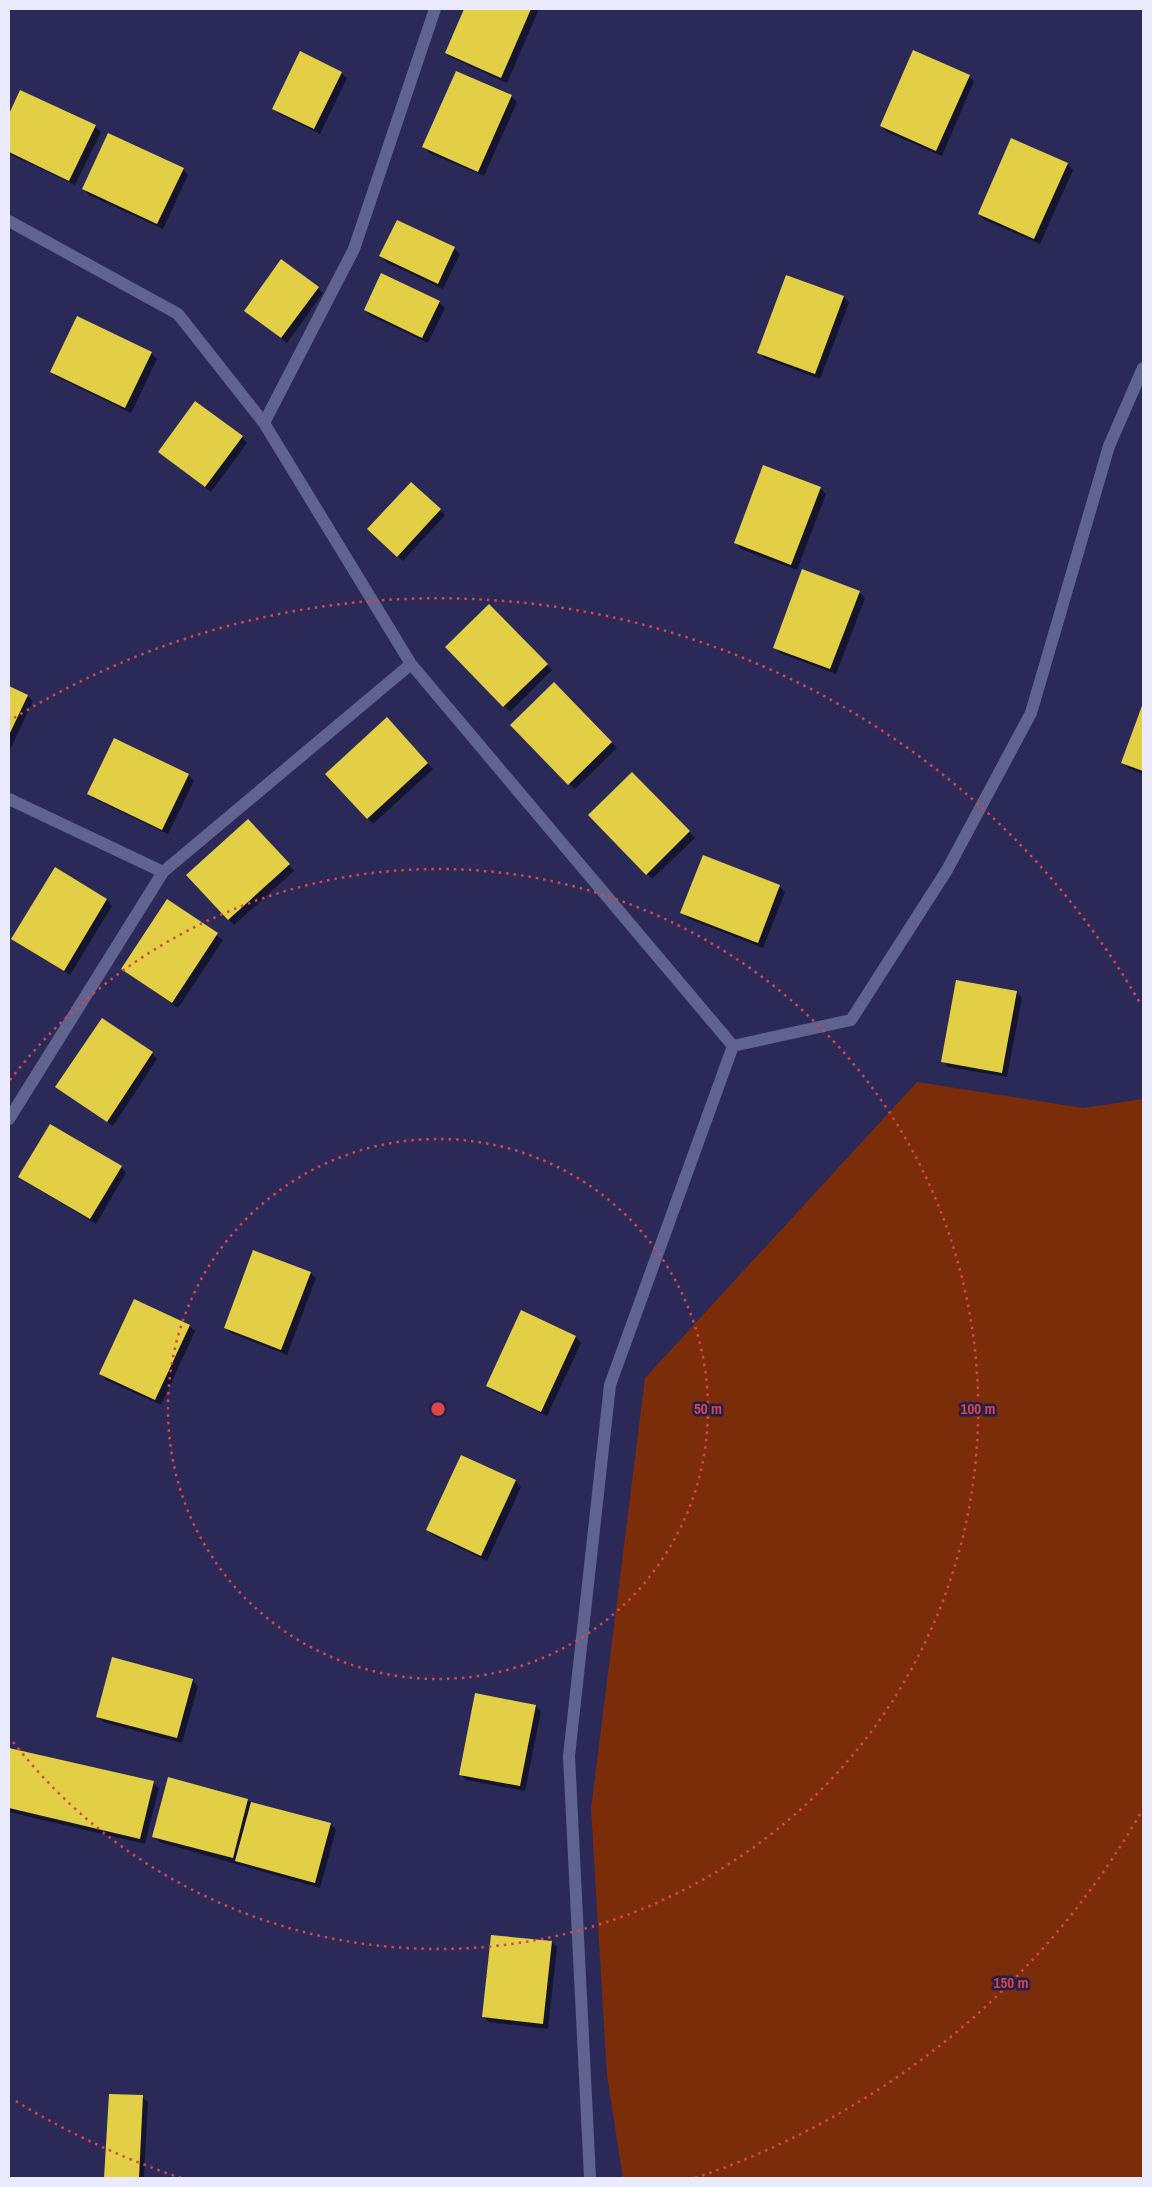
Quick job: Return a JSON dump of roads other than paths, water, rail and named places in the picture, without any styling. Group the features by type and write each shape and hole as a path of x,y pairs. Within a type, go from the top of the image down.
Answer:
{"street":[{"path":"264,423 354,249 435,9"},
{"path":"9,221 178,314 264,423 410,664 733,1046"},
{"path":"733,1046 851,1020 947,870 1031,714 1109,446 1143,368"},
{"path":"9,1119 163,872 410,664"},
{"path":"9,799 163,872"},
{"path":"590,2178 569,1756 610,1385 733,1046"}]}
